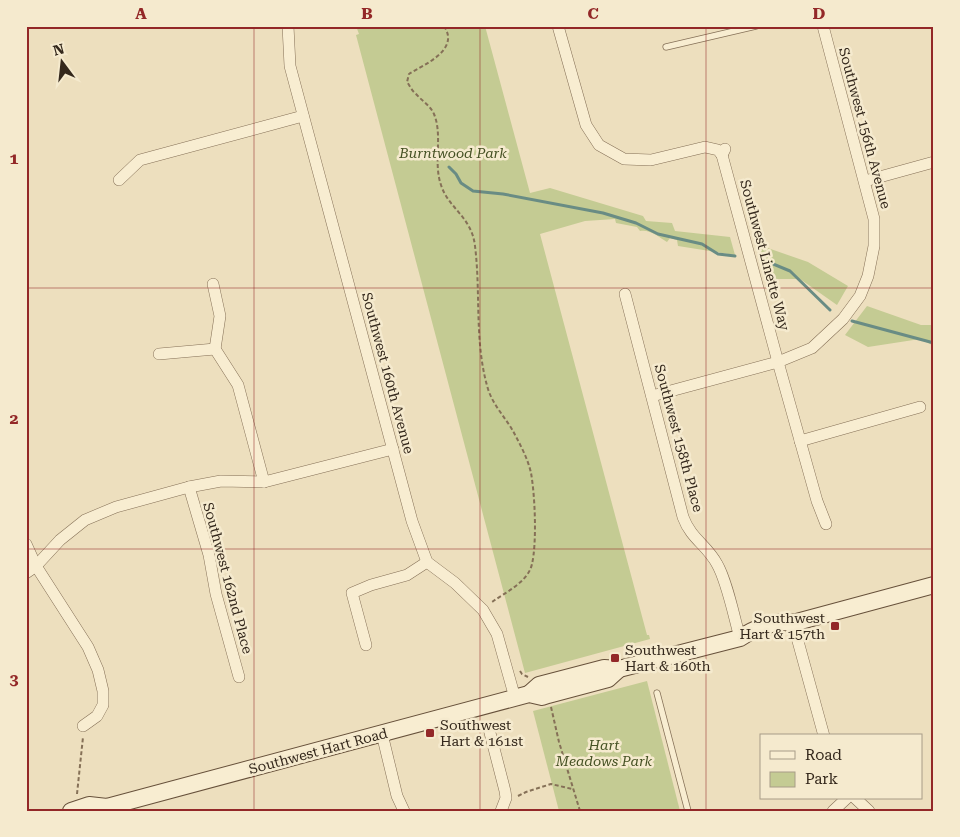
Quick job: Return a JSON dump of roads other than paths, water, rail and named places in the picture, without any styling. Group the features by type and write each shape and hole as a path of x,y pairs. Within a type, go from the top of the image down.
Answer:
{"main road":[{"name":"Southwest Hart Road","path":"76,809 89,805 104,809 522,696 542,697 608,679 619,669 740,638 753,629 784,621 793,623 934,585"}],"street":[{"name":"Southwest 160th Avenue","path":"288,26 290,66 412,521 427,562"},
{"name":"Southwest Linette Way","path":"558,26 586,125 599,145 624,159 651,160 705,146 724,152 778,362 817,501 826,524"},
{"name":"Southwest 156th Avenue","path":"652,396 778,362 812,348 843,319 860,296 868,276 874,246 874,220 823,26"},
{"path":"119,180 140,160 303,116"},
{"path":"865,181 934,162"},
{"path":"213,284 220,316 215,349 238,385 264,482"},
{"name":"Southwest 158th Place","path":"625,294 684,517 692,535 712,556 720,569 740,638"},
{"path":"159,354 215,349"},
{"path":"800,441 920,407"},
{"path":"31,569 60,540 84,520 116,507 189,486 221,480 264,482 393,449"},
{"name":"Southwest 162nd Place","path":"189,486 209,555 216,594 239,677"},
{"path":"26,544 31,569 81,635 98,670 103,691 103,705 97,716 84,726"},
{"path":"366,645 352,593 407,575 427,562 455,583 483,610 501,643 522,696"},
{"path":"793,623 823,734"},
{"path":"489,729 506,798 501,811"},
{"path":"382,734 397,796 404,811"},
{"path":"833,811 845,800"},
{"path":"857,800 869,811"}],"lane":[{"path":"666,47 756,26"},
{"path":"657,693 688,811"}],"waterway":[{"path":"449,167 461,183 473,191 503,194 603,213 636,223 658,234 702,244 718,254 735,256"},
{"path":"761,259 790,271 830,310"},
{"path":"852,321 934,343"}],"place":[{"name":"Southwest Hart & 157th","path":"835,626"},
{"name":"Southwest Hart & 160th","path":"615,658"},
{"name":"Southwest Hart & 161st","path":"430,733"}],"park label":[{"name":"Burntwood Park","path":"453,153"},
{"name":"Hart Meadows Park","path":"604,754"}]}
